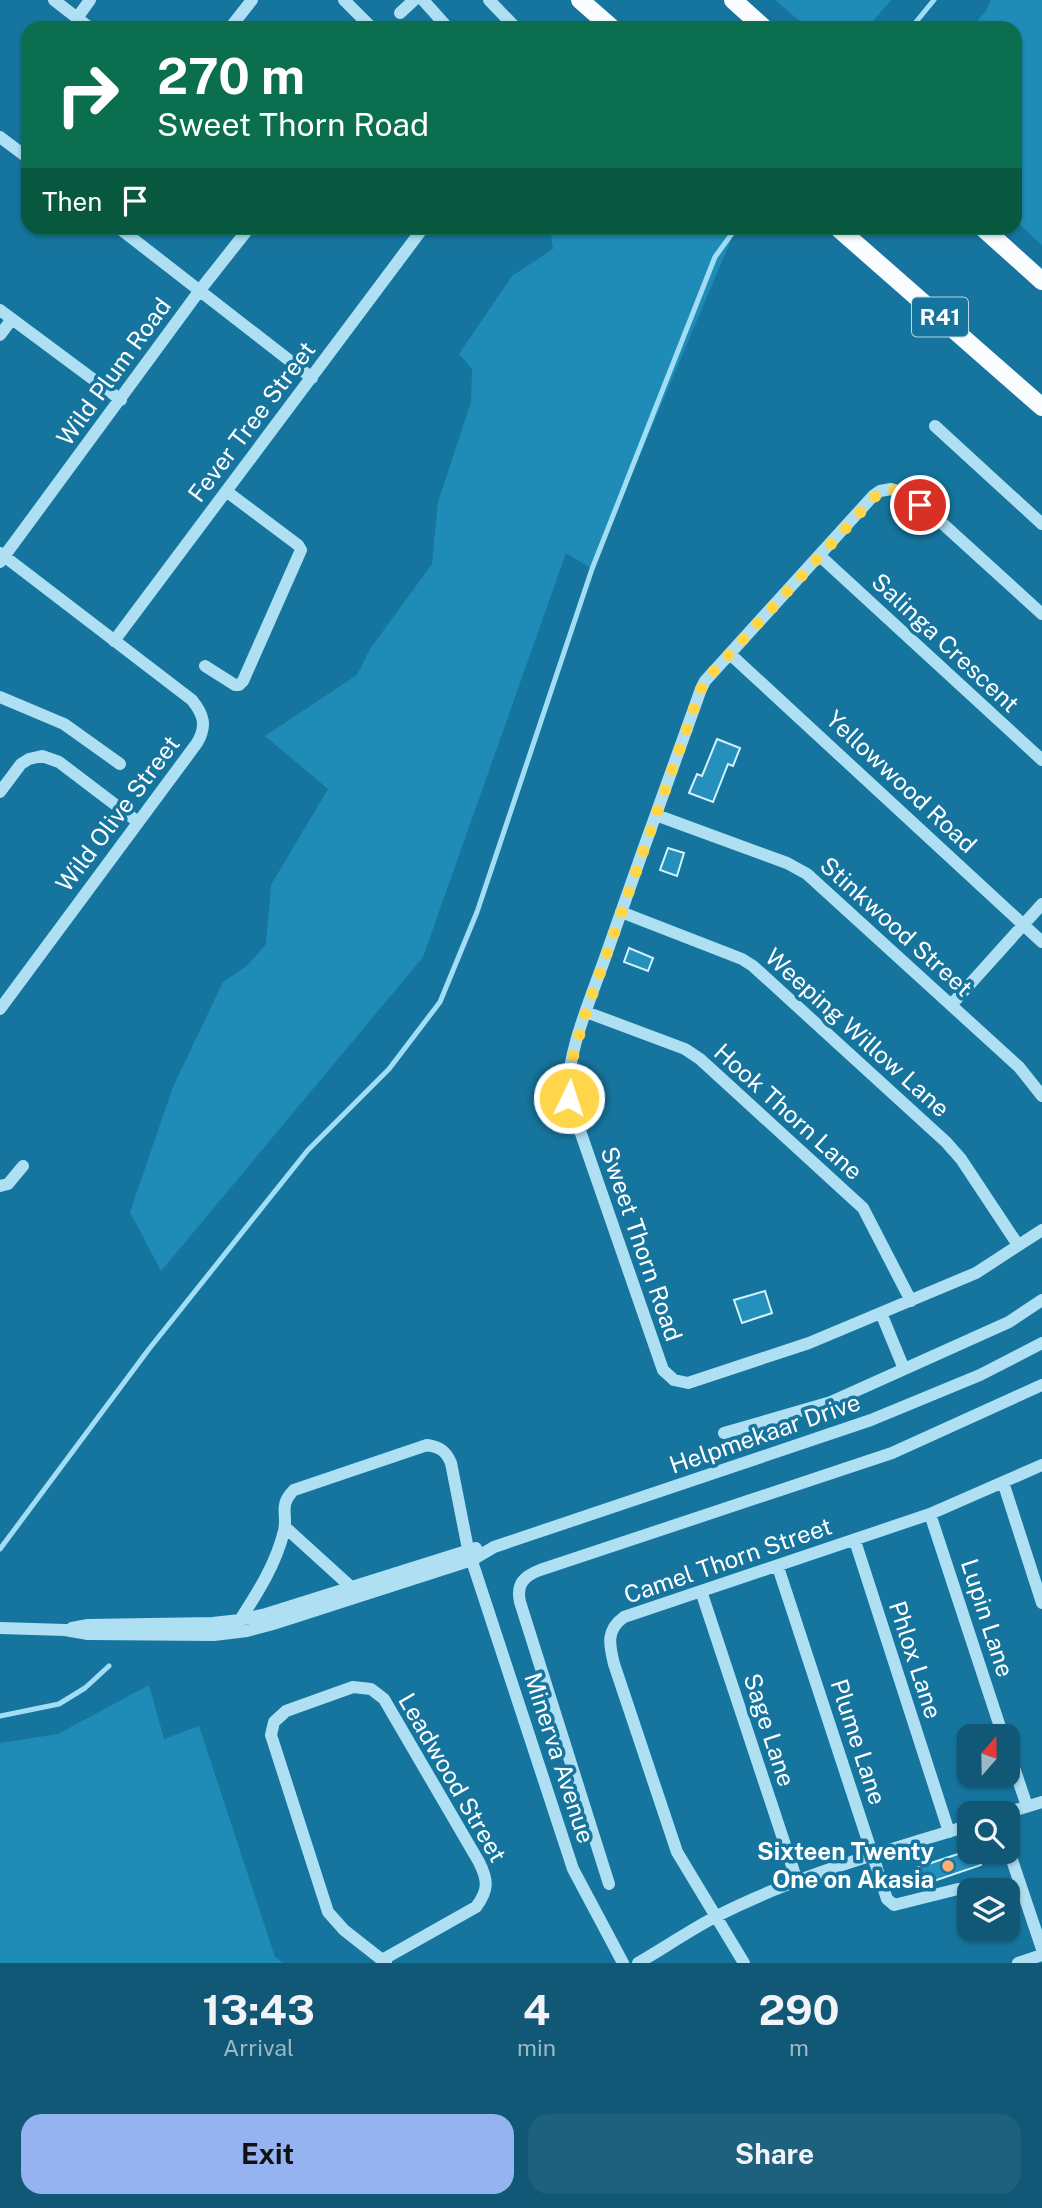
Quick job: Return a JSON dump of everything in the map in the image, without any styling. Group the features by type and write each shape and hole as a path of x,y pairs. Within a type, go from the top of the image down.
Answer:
{"main road":[{"path":"580,0 604,21"},
{"path":"733,0 756,21"},
{"name":"R41","path":"846,235 1042,407"},
{"path":"991,235 1042,281"}],"street":[{"path":"54,0 81,21"},
{"path":"77,18 90,0"},
{"path":"236,21 252,0"},
{"path":"344,0 365,21"},
{"path":"400,13 414,0"},
{"path":"423,0 442,21"},
{"path":"489,0 509,21"},
{"path":"0,137 21,153"},
{"name":"Wild Plum Road","path":"1,557 121,400 200,290 128,235"},
{"path":"243,235 200,290 312,378"},
{"name":"Fever Tree Street","path":"114,640 417,235"},
{"path":"0,310 121,400"},
{"path":"0,335 12,319"},
{"path":"935,426 1042,524"},
{"name":"Sweet Thorn Road","path":"1042,614 932,514 903,492 891,489 880,491 705,681 586,1012 568,1074 569,1098 663,1370 674,1380 688,1383 808,1343 976,1273 1042,1230"},
{"path":"205,666 235,685 243,681 301,550 226,491"},
{"name":"Salinga Crescent","path":"820,556 1042,760"},
{"name":"Wild Olive Street","path":"0,1009 197,743 204,723 199,709 192,701 1,557"},
{"name":"Yellowwood Road","path":"730,654 1042,942"},
{"path":"0,697 64,724 120,764"},
{"path":"0,792 21,764 42,756 59,762 138,822"},
{"name":"Stinkwood Street","path":"656,815 801,869 1019,1067 1042,1096"},
{"path":"952,1004 1042,904"},
{"name":"Weeping Willow Lane","path":"621,912 753,966 946,1142 961,1159 1018,1245"},
{"name":"Hook Thorn Lane","path":"586,1012 685,1049 700,1059 863,1208 911,1301"},
{"path":"0,1186 8,1184 23,1166"},
{"path":"724,1433 831,1402 1009,1322 1042,1300"},
{"path":"881,1313 904,1369"},
{"name":"Helpmekaar Drive","path":"0,1628 145,1635 214,1635 247,1630 871,1420 980,1375 1042,1343"},
{"path":"609,1884 520,1602 519,1589 525,1577 892,1454 1042,1385"},
{"name":"Minerva Avenue","path":"285,1527 284,1504 294,1490 427,1445 438,1447 447,1454 470,1555 573,1869 623,1963"},
{"name":"Camel Thorn Street","path":"744,1963 677,1852 614,1664 609,1639 612,1628 624,1617 930,1514 1042,1465"},
{"path":"1003,1482 1042,1602"},
{"name":"Lupin Lane","path":"930,1514 999,1724"},
{"path":"240,1620 268,1575 277,1556 285,1527 351,1587"},
{"name":"Phlox Lane","path":"855,1541 949,1832"},
{"name":"Helpmekaar Drive","path":"65,1630 88,1625 240,1620 470,1555"},
{"name":"Plume Lane","path":"778,1567 890,1904 957,1889"},
{"name":"Sage Lane","path":"701,1591 797,1881"},
{"name":"Leadwood Street","path":"353,1688 371,1689 384,1699 486,1876 487,1885 476,1907 384,1961 344,1930 328,1912 271,1735 274,1722 286,1711 353,1688"},
{"path":"1020,1785 1027,1806"},
{"path":"1020,1808 1042,1801"},
{"path":"638,1963 717,1916 797,1881 872,1854 957,1829"},
{"path":"1013,1864 1042,1949"},
{"path":"1018,1963 1042,1955"}],"shaded area":[{"path":"775,0 891,0 873,21 800,21"},
{"path":"991,0 1042,0 1042,245 1022,226 1022,21 977,21"},
{"path":"551,235 733,235 592,569 566,553 423,957 161,1271 130,1212 173,1087 223,982 247,966 266,944 271,885 328,789 265,736 357,675 370,649 432,564 438,502 471,402 472,369 459,354 512,276 553,249"},
{"path":"149,1685 164,1739 199,1726 275,1957 283,1963 0,1963 0,1743 58,1734"}],"building":[{"path":"717,739 740,748 733,766 728,764 713,802 689,793 697,774 702,776"},
{"path":"668,848 684,853 677,876 660,870"},
{"path":"629,948 653,958 648,971 624,962"},
{"path":"765,1291 772,1313 742,1323 734,1300"},
{"name":"Sixteen Twenty One on Akasia","path":"957,1854 957,1864 981,1865 922,1885 916,1868"}],"waterway":[{"path":"917,21 934,0"},
{"path":"0,1549 149,1349 308,1150 389,1069 440,1002 477,912 592,569 715,257 731,235"},
{"path":"0,1716 59,1704 85,1688 109,1666"}],"place":[{"name":"Sixteen Twenty One on Akasia","path":"948,1866"}],"route":[{"path":"569,1098 568,1074 586,1012 705,681 873,496 885,489 898,490 920,505"}]}
